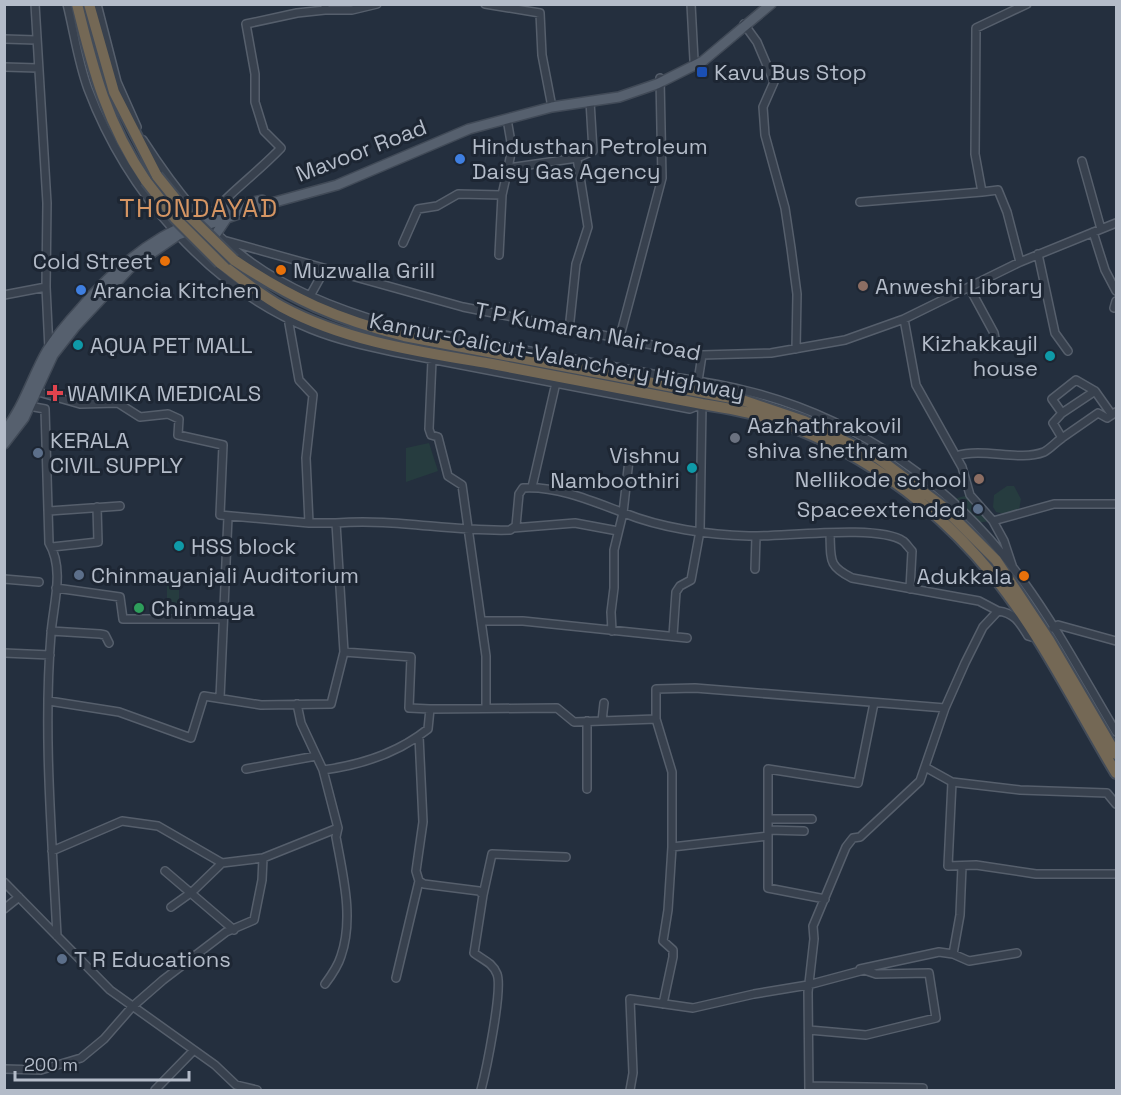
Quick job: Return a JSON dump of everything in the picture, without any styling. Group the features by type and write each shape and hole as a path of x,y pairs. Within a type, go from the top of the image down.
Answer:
{"highway":[{"name":"Kannur-Calicut-Valanchery Highway","path":"77,4 90,63 108,113 127,152 234,260 294,298 364,326 742,400 804,421 878,458 942,506 996,560 1116,754"},
{"name":"Kannur-Calicut-Valanchery Highway","path":"89,4 114,92 152,178 175,218 220,262 281,306 350,335 750,413 827,441 887,475 958,535 993,575 1035,638 1116,773"}],"main road":[{"name":"Mavoor Road","path":"4,432 20,410 52,351 116,280 176,232 200,217 318,186 469,125 551,104 620,92 661,80 694,60 763,4"},
{"name":"Mavoor Road","path":"176,232 207,225 264,205 337,184 424,146 551,104 619,97 703,61 744,24 771,4"},
{"path":"219,237 226,219"},
{"name":"Mavoor Road","path":"4,444 24,418 52,351"}],"street":[{"path":"35,4 47,203 46,287 52,351"},
{"path":"68,4 87,86 106,131 176,232 192,250 235,284 288,318 353,344 690,410 702,404 700,531 691,580 680,585 676,592 673,636"},
{"path":"97,4 117,82 142,138 171,183 207,225 267,274 350,313 391,325 745,390 782,402 876,443 930,481 991,541 1014,569 1053,628 1116,732"},
{"path":"211,214 233,190 255,175 281,148 264,131 255,102 255,74 246,24 325,7 352,10 377,4"},
{"path":"485,4 540,13"},
{"path":"540,4 542,55 551,104"},
{"path":"691,4 694,60"},
{"path":"982,192 975,154 975,28 1026,4"},
{"path":"744,24 758,42 774,82 763,107 765,135 785,208 797,294 796,350"},
{"path":"4,39 36,40"},
{"path":"4,67 38,68"},
{"path":"619,340 662,178 661,80"},
{"path":"508,168 577,158 593,151 590,101"},
{"path":"499,255 502,195 512,148 507,119"},
{"path":"569,330 576,264 588,227 577,158"},
{"path":"1082,161 1101,229"},
{"path":"860,202 998,190 1007,212 1020,262"},
{"path":"403,243 418,209 437,206 458,194 502,195"},
{"name":"T P Kumaran Nair road","path":"219,237 463,307 702,355 771,353 845,340 904,319 1020,262 1116,223"},
{"path":"1093,232 1105,270 1116,291"},
{"path":"1038,254 1055,333 1068,351"},
{"path":"310,296 325,269"},
{"path":"4,295 46,287"},
{"path":"969,287 994,333 997,348"},
{"path":"288,318 299,380 313,395 306,458 309,523"},
{"path":"904,319 916,385 962,467 970,495 993,521 1004,541 1014,569"},
{"path":"698,381 702,355"},
{"path":"432,360 429,429 431,435 438,437 448,476 462,485 486,656 486,708"},
{"path":"658,375 668,386"},
{"path":"956,456 970,452 1034,455 1046,451 1098,413 1107,418 1114,414 1095,391 1076,380 1052,399 1062,413"},
{"path":"532,488 555,387"},
{"path":"35,391 80,404 118,403 140,417 168,414 175,416 179,419 178,435 223,446 220,515 228,517 336,524 362,521 467,530 575,523 618,531"},
{"path":"1062,438 1053,423 1062,413 1095,391"},
{"path":"29,406 45,409 49,511 56,588 51,631 49,700 52,851 57,936"},
{"path":"612,631 610,612 628,460"},
{"path":"513,528 518,517 519,494 523,488 532,488 604,504 622,513 700,531 756,536 867,533 904,542 912,552 910,589"},
{"path":"993,521 1054,504 1116,504"},
{"path":"49,511 120,506"},
{"path":"52,547 98,542 98,507"},
{"path":"220,698 228,517"},
{"path":"49,700 119,712 191,738 204,696 261,705 331,704 344,652 336,524"},
{"path":"830,534 831,561 837,570 852,578 979,601 1016,618 1028,636 1035,638"},
{"path":"755,569 756,536"},
{"path":"4,579 39,582"},
{"path":"56,588 120,597 123,619 223,619"},
{"path":"923,1088 809,1088 809,984 813,926 846,847 853,838 860,837 920,781 945,708 978,635 998,611"},
{"path":"481,621 523,621 687,638"},
{"path":"1053,628 1059,625 1116,641"},
{"path":"51,631 105,634 109,643"},
{"path":"344,652 411,657 409,708 557,708 574,722 656,719"},
{"path":"4,653 50,655"},
{"path":"663,1004 673,957 673,950 663,941 668,910 672,847 672,772 656,719 656,689 695,688 945,708"},
{"path":"602,721 604,703"},
{"path":"825,899 768,888 768,769 858,783 874,703"},
{"path":"297,704 301,723 323,770 338,828 336,837 348,913 341,959 325,984"},
{"path":"323,770 377,758 419,736 428,729 430,709"},
{"path":"587,721 587,789"},
{"path":"396,978 419,881 416,871 423,822 419,736"},
{"path":"246,769 316,756"},
{"path":"925,767 952,782 1020,790 1107,793 1116,804"},
{"path":"952,782 948,866 1036,873 1116,874"},
{"path":"768,819 812,819"},
{"path":"52,851 122,821 158,826 222,863 263,858 338,828"},
{"path":"672,847 768,833 804,831"},
{"path":"481,1090 491,1047 498,976 487,959 474,952 492,854 566,857"},
{"path":"4,1069 41,1070 81,1058 104,1039 132,1007 226,932 254,920 262,880 263,858"},
{"path":"171,907 192,892 222,863"},
{"path":"953,954 960,915 962,866"},
{"path":"165,871 234,930"},
{"path":"419,881 424,884 479,891 483,895"},
{"path":"4,882 110,990 215,1065 234,1088 257,1090"},
{"path":"4,909 19,897"},
{"path":"809,984 861,969 939,952 953,954 969,961 1017,953"},
{"path":"630,1090 633,1073 630,999 693,1008 864,970 876,974 929,973 936,1018 866,1035 809,1030"},
{"path":"155,1090 193,1051"}],"green space":[{"path":"429,443 438,471 406,482 406,448"},
{"path":"1007,486 1014,486 1021,499 1019,510 1008,515 996,512 993,507 994,495"},
{"path":"968,495 990,521 969,524 954,499"},
{"path":"167,573 179,576 179,610 172,615 167,610"}],"place":[{"name":"Kavu Bus Stop","path":"702,72"},
{"name":"Hindusthan Petroleum Daisy Gas Agency","path":"460,159"},
{"name":"Cold Street","path":"165,261"},
{"name":"Muzwalla Grill","path":"281,270"},
{"name":"Anweshi Library","path":"863,286"},
{"name":"Arancia Kitchen","path":"81,290"},
{"name":"AQUA PET MALL","path":"78,345"},
{"name":"Kizhakkayil house","path":"1050,356"},
{"name":"WAMIKA MEDICALS","path":"55,393"},
{"name":"Aazhathrakovil shiva shethram","path":"735,438"},
{"name":"KERALA CIVIL SUPPLY","path":"38,453"},
{"name":"Vishnu Namboothiri","path":"692,468"},
{"name":"Nellikode school","path":"979,479"},
{"name":"Spaceextended","path":"978,509"},
{"name":"HSS block","path":"179,546"},
{"name":"Chinmayanjali Auditorium","path":"79,575"},
{"name":"Adukkala","path":"1024,576"},
{"name":"Chinmaya","path":"139,608"},
{"name":"T R Educations","path":"62,959"}],"district":[{"name":"THONDAYAD","path":"199,208"}]}
